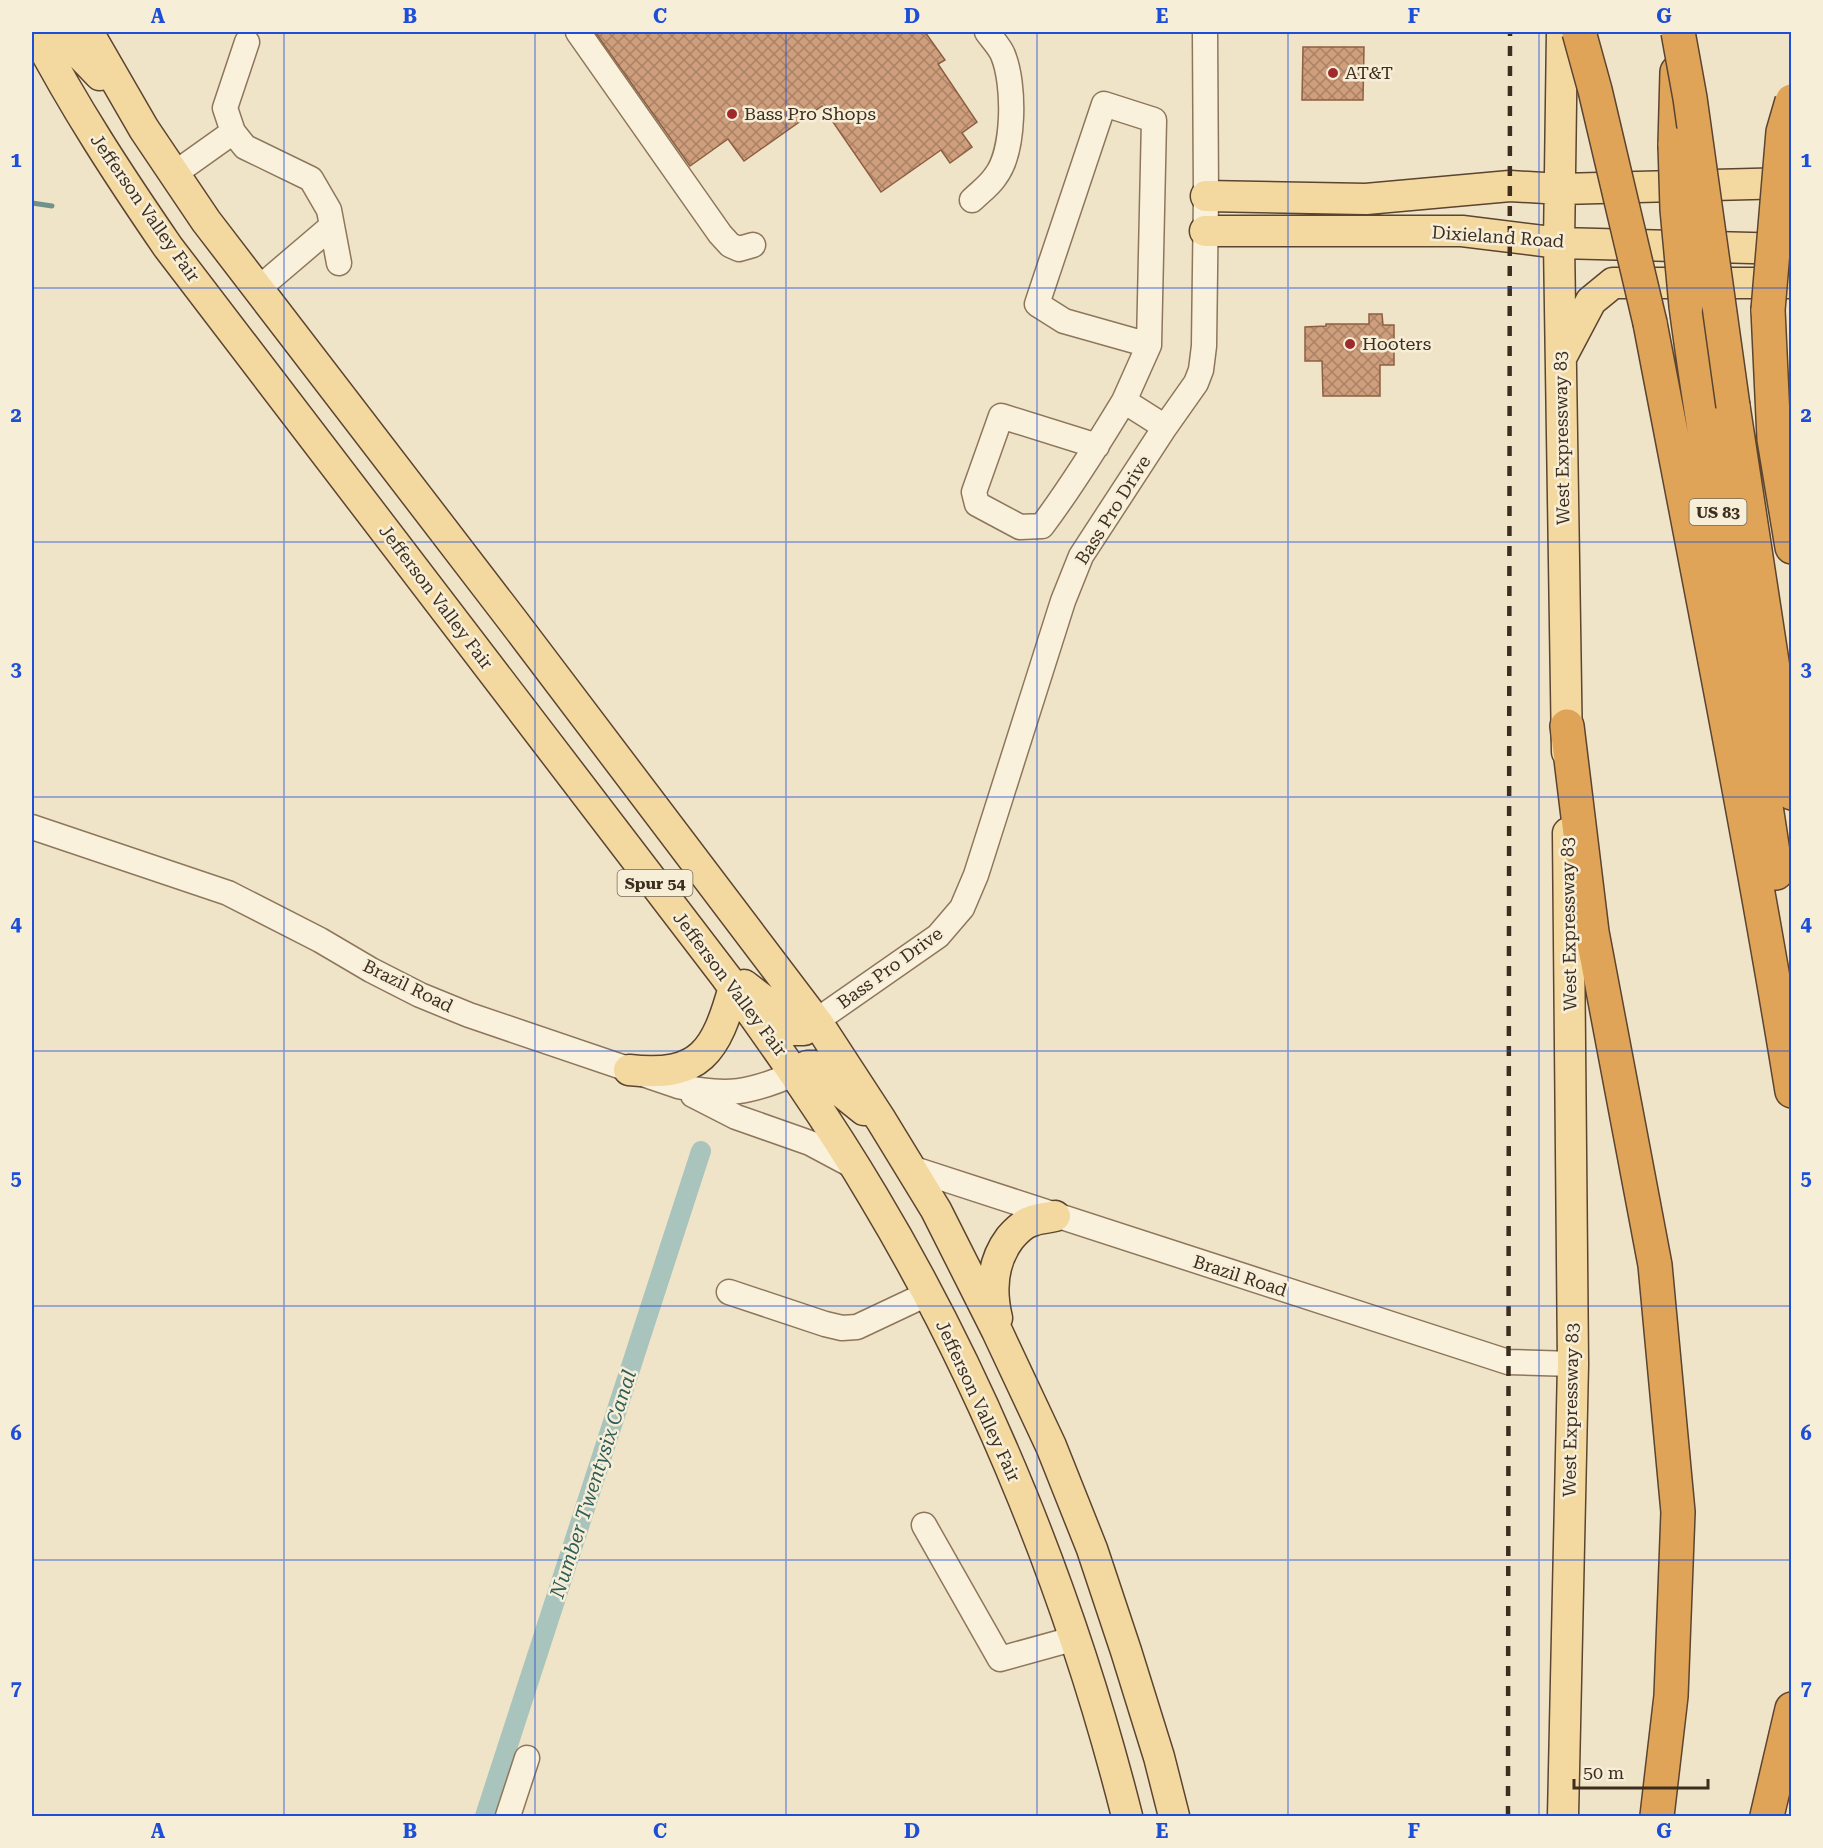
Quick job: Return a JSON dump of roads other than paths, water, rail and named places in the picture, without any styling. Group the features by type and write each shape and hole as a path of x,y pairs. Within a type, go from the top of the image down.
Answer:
{"highway":[{"path":"1580,32 1650,323 1731,745 1774,981 1791,1091"},
{"path":"1679,32 1791,793"},
{"name":"US 83","path":"1679,32 1675,146 1677,209 1686,306 1703,428 1767,809 1791,996"},
{"path":"1791,100 1783,132 1768,310 1774,439 1791,547"},
{"path":"1567,726 1592,932 1655,1265 1678,1512 1671,1696 1657,1816"},
{"path":"1767,1816 1791,1709"}],"main road":[{"name":"Jefferson Valley Fair","path":"35,32 112,165 168,247 714,960 796,1073 874,1196 988,1415 1031,1518 1076,1638 1127,1816"},
{"path":"63,32 72,46 115,91 144,129"},
{"name":"Spur 54","path":"88,32 144,129 206,222 816,1021 891,1135 936,1210 1005,1347 1051,1446 1092,1549 1126,1651 1159,1757 1174,1816"},
{"name":"West Expressway 83","path":"1562,32 1559,243 1567,726 1573,1364 1563,1816"},
{"path":"1206,196 1366,199 1510,186 1561,189 1791,183"},
{"name":"Dixieland Road","path":"1205,231 1462,231 1559,243 1791,249"},
{"path":"1561,357 1591,301 1613,283 1791,283"},
{"path":"714,960 774,1008 794,1030 804,1030 816,1021"},
{"path":"629,1070 652,1073 670,1072 698,1059 710,1047 726,1016 734,987"},
{"path":"796,1073 807,1066 820,1069 834,1086 891,1135"},
{"path":"1005,1347 994,1307 992,1287 995,1266 1003,1248 1015,1232 1030,1221 1055,1216"}],"street":[{"path":"578,32 720,234 730,245 739,249 753,245"},
{"path":"972,200 996,177 1006,156 1011,119 1009,79 1003,54 987,32"},
{"name":"Bass Pro Drive","path":"816,1021 938,936 962,908 976,875 1072,575 1081,556 1196,383 1201,370 1204,346 1205,32"},
{"path":"247,42 225,108 232,132 245,147 311,179 329,210 339,263"},
{"path":"1096,446 1001,416 974,492 977,504 1020,527 1042,526 1065,495 1096,446 1124,401 1149,345 1154,120 1104,104 1037,304 1064,321 1149,345"},
{"path":"174,174 232,132"},
{"path":"258,289 332,226"},
{"path":"1124,401 1165,427"},
{"name":"Brazil Road","path":"32,827 228,893 420,994 502,1027 678,1086 727,1093 749,1091 796,1073"},
{"path":"678,1086 736,1117 810,1143 855,1167"},
{"name":"Brazil Road","path":"911,1168 1508,1362 1573,1364"},
{"path":"729,1292 842,1328 857,1327 927,1294"},
{"path":"924,1525 1000,1659 1076,1638"},
{"path":"508,1816 527,1758"}],"waterway":[{"path":"32,203 52,206"},
{"name":"Number Twentysix Canal","path":"485,1816 701,1151"}],"railway":[{"path":"1508,1816 1510,32"}],"place":[{"name":"AT&T","path":"1333,73"},
{"name":"Bass Pro Shops","path":"732,114"},
{"name":"Hooters","path":"1350,344"}]}
